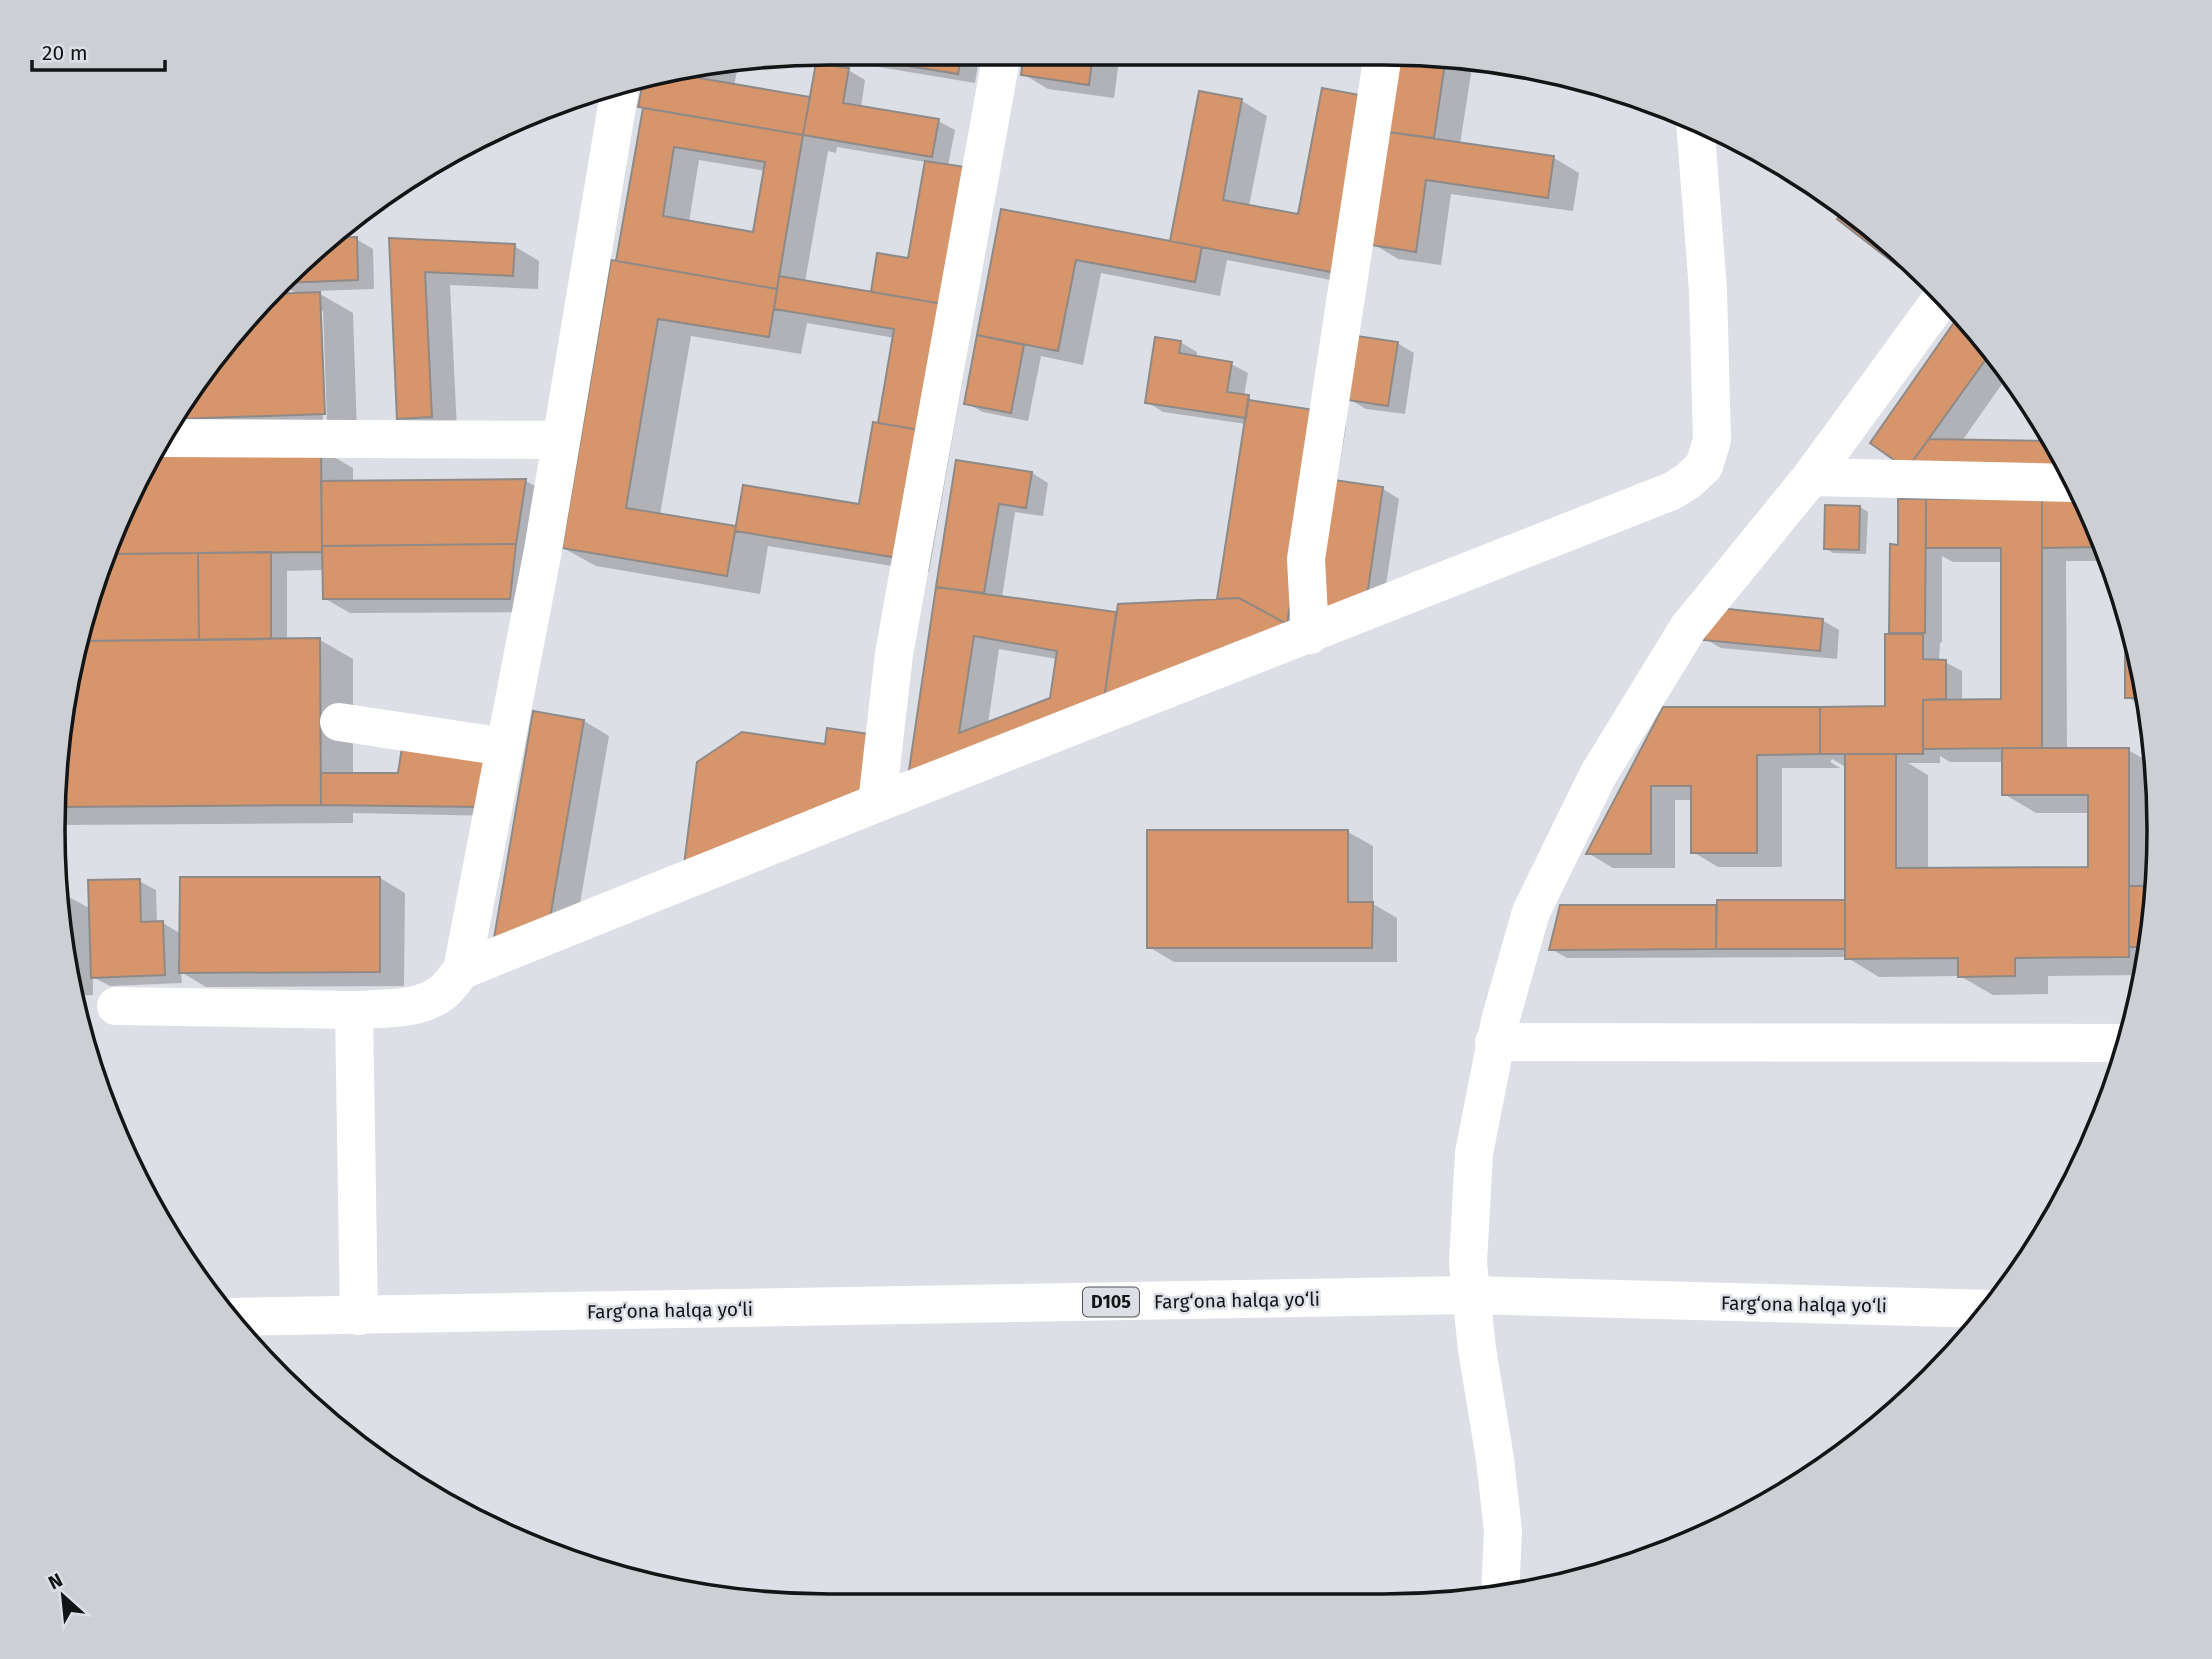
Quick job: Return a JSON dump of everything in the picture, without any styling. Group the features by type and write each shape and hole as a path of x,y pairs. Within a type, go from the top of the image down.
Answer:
{"main road":[{"path":"877,803 894,654 1000,65"},
{"path":"1310,635 1306,559 1381,65"},
{"path":"462,970 543,550 619,95"},
{"path":"116,1006 354,1010 404,1007 427,1001 442,992 462,970 877,803 1672,491 1704,466 1712,440 1708,290 1696,133"},
{"path":"1501,1585 1503,1531 1470,1296 1468,1263 1474,1153 1494,1042 1531,912 1598,775 1688,628 1811,477 1937,304"},
{"path":"173,438 561,440"},
{"path":"1811,477 2064,483"},
{"path":"339,722 505,747"},
{"path":"354,1010 359,1316"},
{"path":"1494,1042 2116,1043"},
{"name":"Farg‘ona halqa yo‘li","path":"241,1317 1470,1296 1978,1309"}],"building":[{"path":"816,65 849,68 843,103 939,119 932,157 803,135"},
{"path":"902,65 960,65 958,74"},
{"path":"1022,65 1092,65 1089,85 1021,75"},
{"path":"1397,65 1444,67 1434,138 1388,132"},
{"path":"699,76 699,78 810,97 803,135 638,107 642,89"},
{"path":"1322,88 1370,97 1336,273 1170,241 1199,91 1242,99 1223,200 1298,214"},
{"path":"643,108 803,135 777,289 616,261","holes":["674,147 765,162 753,232 663,216"]},
{"path":"1388,132 1554,156 1548,198 1426,180 1416,252 1371,245"},
{"path":"925,161 972,168 949,305 871,292 877,253 908,258"},
{"path":"1001,209 1202,247 1195,282 1076,260 1058,351 977,335"},
{"path":"1839,217 1848,223 1899,267 1837,219"},
{"path":"346,237 357,237 358,280 296,282 325,255"},
{"path":"389,238 515,244 513,276 425,272 432,417 397,419"},
{"path":"611,260 777,289 769,337 658,319 626,508 736,526 727,576 562,548"},
{"path":"779,276 949,305 926,431 878,423 894,329 774,309"},
{"path":"320,292 325,414 185,419 223,364 285,293"},
{"path":"1954,322 1985,360 1907,469 1870,443"},
{"path":"977,335 1024,345 1011,413 964,404"},
{"path":"1357,336 1398,342 1388,406 1348,400"},
{"path":"1155,337 1181,341 1179,353 1232,362 1227,392 1249,395 1246,418 1145,403"},
{"path":"1248,400 1321,411 1287,624 1239,598 1217,599"},
{"path":"873,422 926,431 904,559 735,531 743,485 859,504"},
{"path":"1929,439 2041,441 2058,473 1907,469"},
{"path":"321,448 322,552 117,554 166,449"},
{"path":"956,460 1032,472 1026,508 999,504 984,593 936,587"},
{"path":"526,479 516,544 322,546 321,481"},
{"path":"1334,480 1383,487 1367,596 1314,613"},
{"path":"1898,499 1926,499 1925,633 1889,633 1890,544 1898,545"},
{"path":"1926,499 2042,499 2042,748 1923,749 1923,700 2001,699 2001,548 1926,548"},
{"path":"2042,499 2072,499 2093,547 2042,548"},
{"path":"1825,505 1860,506 1859,550 1824,549"},
{"path":"516,544 510,599 323,599 322,546"},
{"path":"271,552 271,639 199,640 198,553"},
{"path":"198,553 199,640 89,641 117,554"},
{"path":"936,587 1116,612 1104,700 908,777","holes":["974,636 1057,651 1050,698 959,733"]},
{"path":"1239,598 1287,624 1104,700 1118,604"},
{"path":"1719,608 1823,619 1820,651 1703,640"},
{"path":"1885,634 1923,634 1923,659 1946,660 1946,699 1923,700 1923,754 1820,754 1820,707 1885,706"},
{"path":"320,638 321,805 65,807 71,730 89,641"},
{"path":"2125,648 2136,698 2125,698"},
{"path":"1663,707 1820,707 1820,754 1757,755 1757,853 1691,853 1691,786 1651,786 1651,854 1586,854"},
{"path":"533,711 584,720 549,924 493,944"},
{"path":"827,728 870,734 861,791 684,865 697,762 742,732 825,744"},
{"path":"404,735 489,749 479,807 321,805 321,773 398,773"},
{"path":"2002,748 2129,748 2129,957 2015,958 2015,976 1958,977 1958,958 1845,959 1845,754 1896,754 1896,868 2088,867 2088,795 2002,795"},
{"path":"1147,830 1348,830 1348,902 1373,902 1372,948 1147,948"},
{"path":"180,877 380,877 380,972 179,973"},
{"path":"140,879 141,922 163,921 165,975 91,978 88,880"},
{"path":"2129,886 2145,886 2138,947 2129,947"},
{"path":"1717,900 1845,900 1845,949 1716,949"},
{"path":"1560,905 1716,905 1716,949 1549,950"}]}
